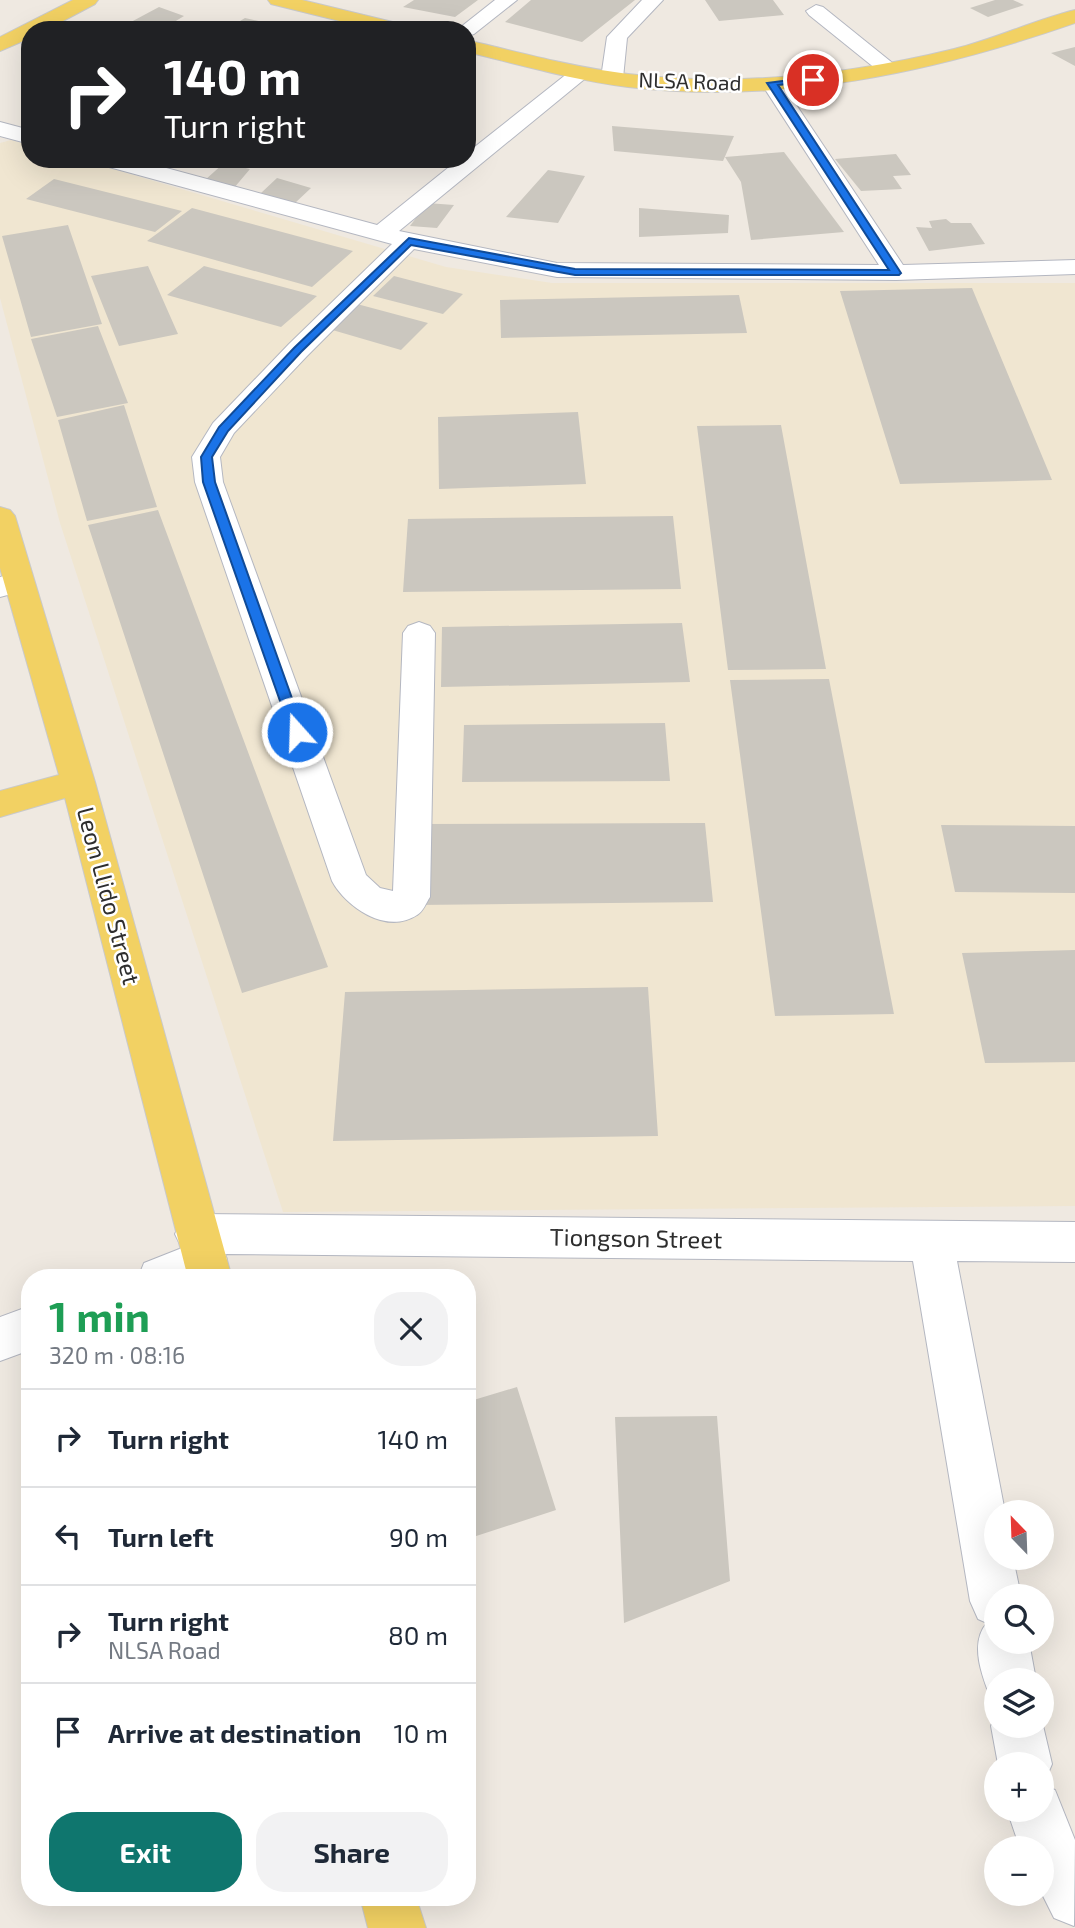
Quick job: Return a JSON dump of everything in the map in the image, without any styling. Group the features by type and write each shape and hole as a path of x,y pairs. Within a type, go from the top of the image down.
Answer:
{"main road":[{"path":"47,21 88,0"},
{"path":"278,0 365,21"},
{"name":"NLSA Road","path":"476,48 612,78 689,84 772,83 888,69 961,53 1075,16"},
{"path":"0,45 21,34"},
{"name":"Leon Llido Street","path":"0,516 9,584 78,782 204,1257"},
{"path":"0,804 78,782"},
{"path":"391,1906 397,1928"}],"street":[{"path":"476,23 507,0"},
{"path":"612,78 617,37 653,0"},
{"path":"816,11 888,69"},
{"path":"476,166 580,73"},
{"path":"772,83 896,273"},
{"path":"0,129 21,135"},
{"path":"139,168 395,238 575,272 896,273 1075,267"},
{"path":"419,633 411,897 404,905 392,906 363,898 350,881 209,482 206,457 223,429 298,350 395,238 473,168"},
{"path":"932,1242 993,1584"},
{"name":"Tiongson Street","path":"204,1257 932,1242 1075,1242"},
{"path":"179,1269 204,1257"},
{"path":"0,1339 21,1331"},
{"path":"1038,1822 1074,1898"}],"shaded area":[{"path":"11,140 21,143 21,168 110,168 446,267 552,283 1075,283 1075,1206 283,1212 60,523 0,298 0,143"}],"building":[{"path":"414,0 478,0 455,17 403,7"},
{"path":"531,0 635,0 582,42 505,22"},
{"path":"705,0 773,0 784,15 719,21"},
{"path":"995,0 1013,0 1024,5 988,17 970,8"},
{"path":"159,7 184,16 176,21 133,21"},
{"path":"1075,47 1075,66 1051,53"},
{"path":"612,126 734,136 723,161 614,151"},
{"path":"784,152 844,232 751,240 741,182 725,157"},
{"path":"896,154 911,175 893,176 902,189 861,191 835,159"},
{"path":"218,168 250,169 234,188 205,180"},
{"path":"548,170 585,176 558,223 506,217"},
{"path":"277,178 311,188 294,204 261,193"},
{"path":"54,179 182,211 155,232 26,199"},
{"path":"427,203 454,205 437,228 410,226"},
{"path":"192,208 353,251 312,287 147,241"},
{"path":"639,208 729,215 728,233 639,237"},
{"path":"946,219 951,223 971,223 985,244 929,251 916,227 932,228 929,221"},
{"path":"68,225 102,324 31,337 2,236"},
{"path":"148,266 178,334 119,346 91,276"},
{"path":"204,266 317,296 281,327 167,295"},
{"path":"394,276 463,294 443,314 373,296"},
{"path":"972,288 1052,480 900,484 840,291"},
{"path":"739,295 747,333 501,338 500,300"},
{"path":"357,304 428,323 401,350 329,329"},
{"path":"98,326 128,403 57,417 31,339"},
{"path":"124,405 157,507 87,521 58,420"},
{"path":"578,412 586,484 439,489 438,417"},
{"path":"781,425 826,669 728,670 697,426"},
{"path":"158,510 328,967 242,993 88,525"},
{"path":"673,516 681,589 403,592 408,519"},
{"path":"682,623 690,682 441,687 442,627"},
{"path":"829,679 894,1014 775,1016 730,680"},
{"path":"665,723 670,781 462,782 464,725"},
{"path":"705,823 713,902 418,905 423,824"},
{"path":"941,825 1075,826 1075,893 955,892"},
{"path":"1075,950 1075,1062 985,1063 962,953"},
{"path":"648,987 658,1136 333,1141 345,992"},
{"path":"517,1387 556,1510 476,1536 476,1399"},
{"path":"717,1416 730,1581 624,1623 615,1417"}],"route":[{"path":"297,732 209,482 206,457 223,429 298,350 409,241 575,272 896,273 772,83 813,80"}]}
